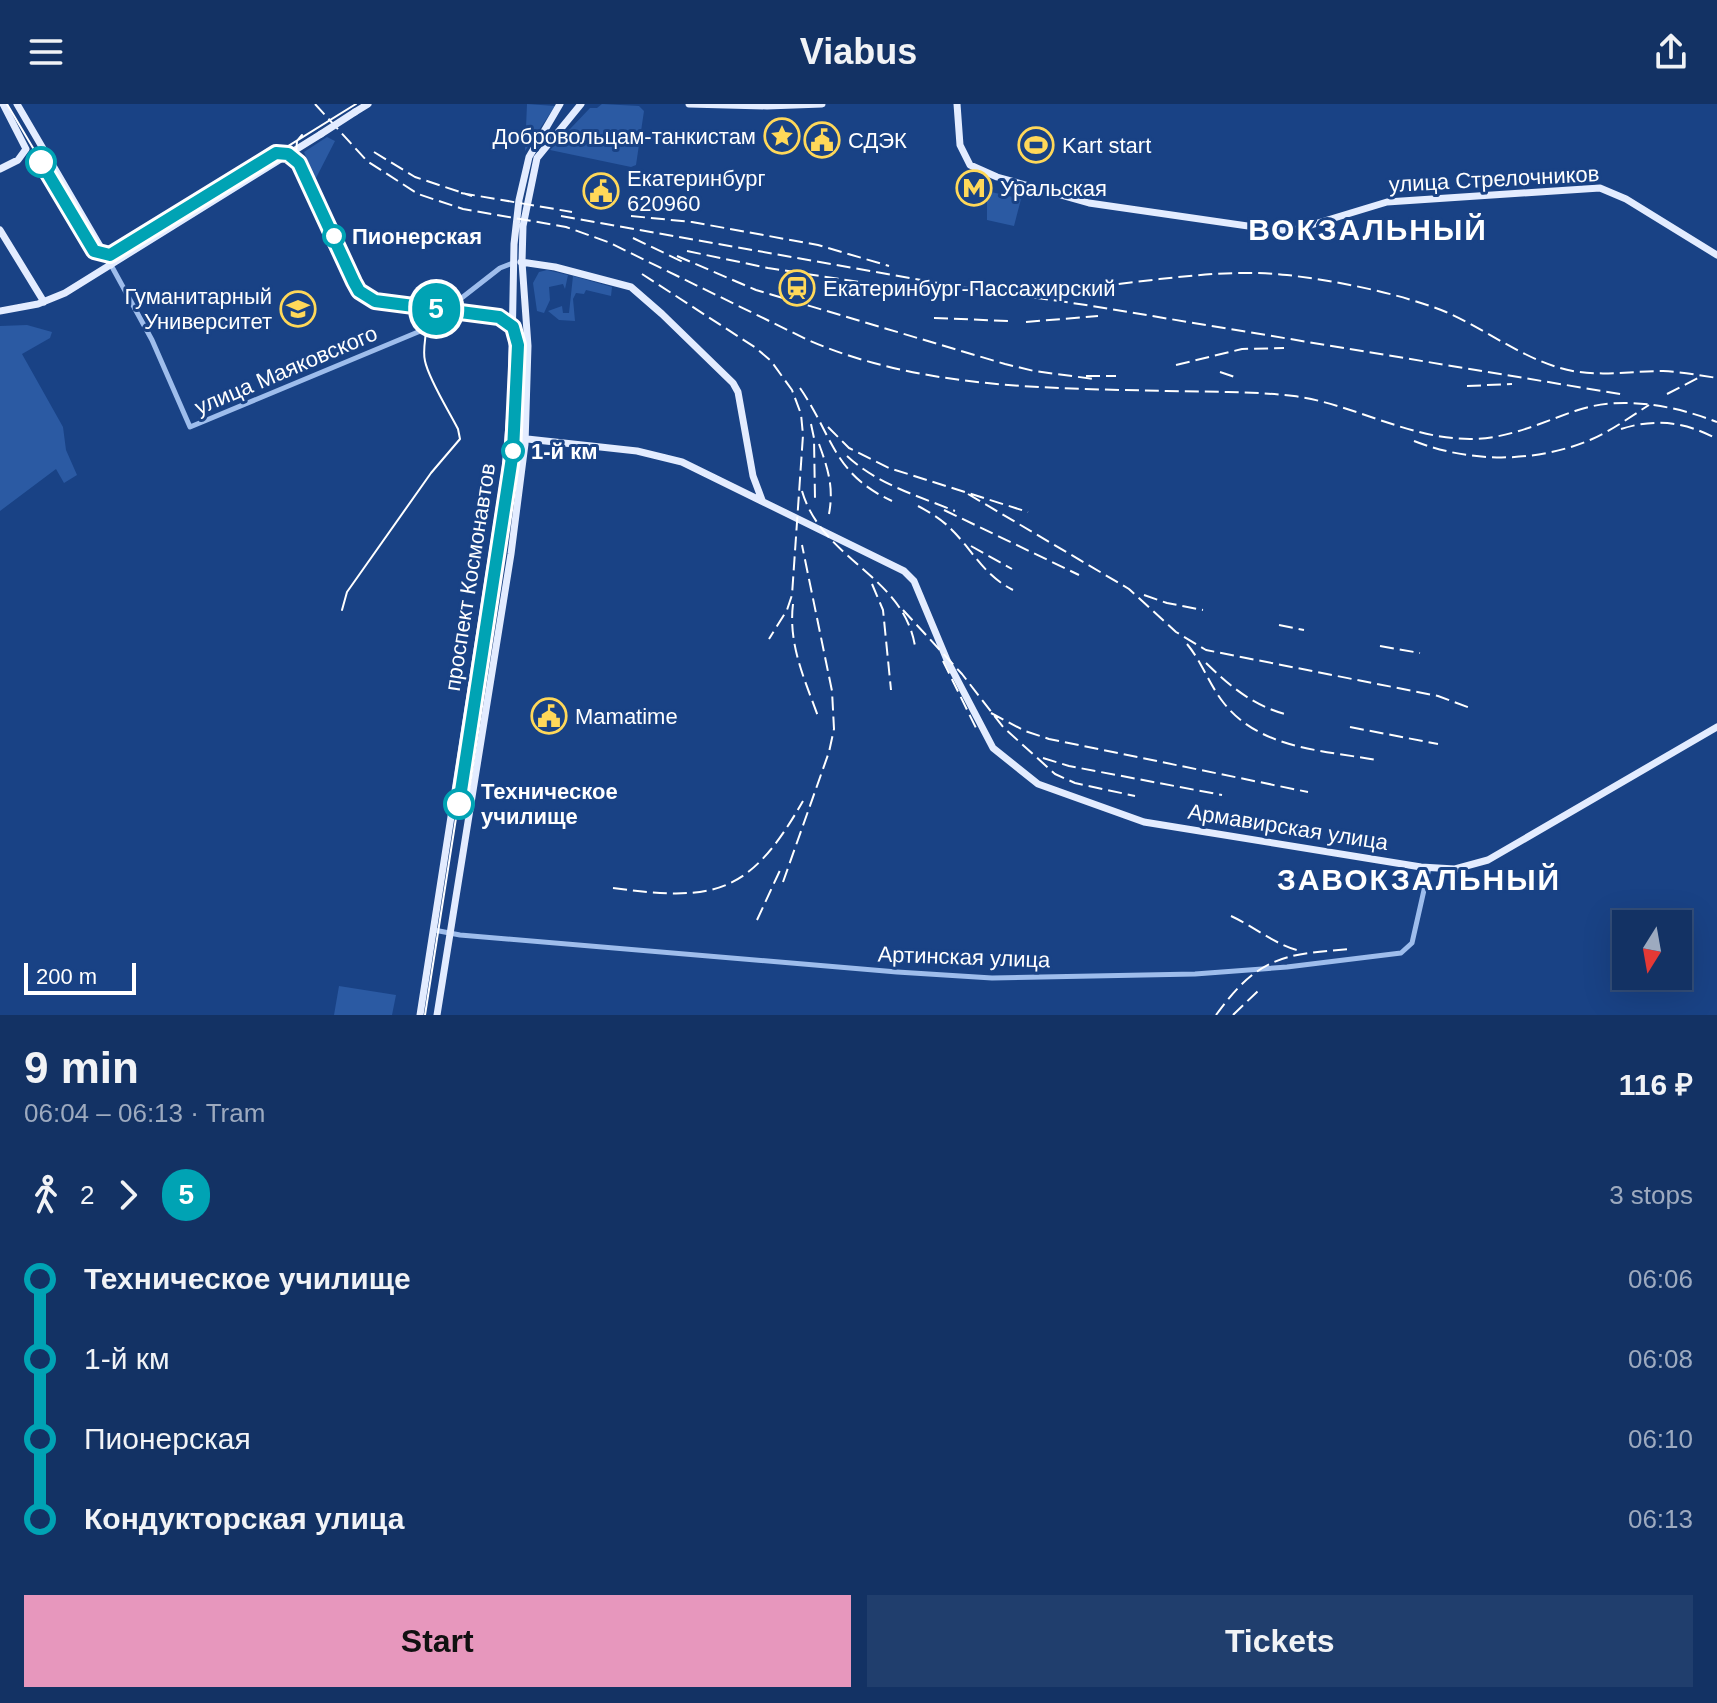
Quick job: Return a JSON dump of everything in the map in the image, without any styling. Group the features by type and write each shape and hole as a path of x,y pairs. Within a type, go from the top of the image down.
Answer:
{"main road":[{"path":"0,169 18,160 26,149 3,104"},
{"path":"17,104 111,265"},
{"path":"0,311 44,302 65,293 368,104"},
{"name":"проспект Космонавтов","path":"437,1015 517,513 525,440 528,322 515,225 526,166 560,104"},
{"name":"проспект Космонавтов","path":"420,1015 509,437 514,318 523,226 536,160 581,104"},
{"path":"689,104 822,104"},
{"name":"улица Стрелочников","path":"957,104 962,150 968,163 976,169 1089,203 1283,231 1387,202 1592,188 1615,193 1717,255"},
{"path":"0,230 44,302"},
{"path":"518,262 532,262 620,283 634,289 651,303 737,388 753,476 758,494 767,504"},
{"path":"514,318 520,323 528,322"},
{"name":"Армавирская улица","path":"509,437 657,455 689,465 904,571 914,581 947,660 993,748 1038,784 1144,822 1429,868 1464,867 1488,860 1717,727"},
{"path":"735,489 749,489 753,476"},
{"path":"499,512 505,507 515,509 517,513"},
{"path":"487,587 496,591 505,589"}],"street":[{"name":"улица Маяковского","path":"111,265 152,340 190,427 418,332 500,268 518,262"},
{"path":"440,314 496,320 508,327 513,336"},
{"name":"Артинская улица","path":"434,930 968,977 1195,974 1401,953 1412,943 1429,868"}],"shaded area":[{"path":"527,104 555,106 525,151"},
{"path":"602,104 639,106 644,111 636,165 631,167 550,150 590,108"},
{"path":"327,137 335,141 316,178 318,186 304,152"},
{"path":"987,191 1021,199 1014,226 987,220"},
{"path":"176,206 180,209 180,215 118,256 113,247"},
{"path":"547,270 568,275 565,289 563,284 549,287 550,300 544,313 537,311 533,283 539,272"},
{"path":"573,276 612,287 611,296 586,290 584,294 576,293 573,299 575,321 559,320 548,311 562,306 563,313 569,313"},
{"path":"27,325 52,332 50,338 22,354 63,427 66,450 77,475 64,483 56,469 0,511 0,326"},
{"path":"339,986 396,995 392,1015 334,1015"}],"tram line":[{"path":"7,104 91,246 107,255 114,254 356,104"},
{"path":"302,135 297,141 296,155 359,291 385,303 499,317 513,327 518,340 514,438 505,507 425,1015"},
{"name":"5","path":"41,162 94,251 110,255 276,153 288,154 299,163 359,291 385,303 499,317 513,327 518,345 513,451 459,804"},
{"path":"342,610 347,592 431,473 460,439 458,429 427,369 424,353 426,322 420,309 413,304"}],"railway":[{"path":"315,104 367,161 418,194 463,209 566,227 608,242 808,340 894,368 984,383 1294,396 1338,406 1403,428 1470,439 1511,433 1592,406 1610,404 1665,407 1717,422"},
{"path":"374,152 415,177 472,196"},
{"path":"461,193 572,212"},
{"path":"561,216 949,285 1626,395"},
{"path":"631,216 692,222 818,245 889,266"},
{"path":"633,238 683,262"},
{"path":"687,251 768,268 931,293"},
{"path":"677,256 756,290 1005,364 1094,379"},
{"path":"1039,290 1225,273 1287,275 1368,289 1428,305 1530,357 1560,368 1599,373 1663,371 1717,378"},
{"path":"642,274 771,361 792,390 801,414 803,435 792,595 787,610 769,639"},
{"path":"1026,322 1098,316"},
{"path":"934,318 1009,321"},
{"path":"1176,365 1242,349 1284,348"},
{"path":"1220,372 1238,378"},
{"path":"1086,376 1116,376"},
{"path":"1667,394 1702,376"},
{"path":"1467,386 1512,384"},
{"path":"800,388 846,466 857,479 892,501"},
{"path":"1414,441 1480,456 1547,453 1598,436 1649,405"},
{"path":"1621,429 1658,423 1682,425 1717,439"},
{"path":"811,424 815,499"},
{"path":"828,427 849,448 889,468 1028,512"},
{"path":"819,444 829,478 829,514"},
{"path":"847,456 885,482 955,511"},
{"path":"802,491 812,515 826,534 895,602 908,622 915,646"},
{"path":"968,494 1129,589 1176,632 1206,650 1438,696 1473,709"},
{"path":"918,506 946,524 987,571 1013,590"},
{"path":"944,510 1079,575"},
{"path":"783,882 829,752 834,729 832,691 802,545"},
{"path":"971,546 1012,569"},
{"path":"872,584 883,610 891,690"},
{"path":"1144,595 1203,610"},
{"path":"793,604 795,648 819,719"},
{"path":"903,610 962,674 1003,727 1055,774 1075,783 1135,796"},
{"path":"1279,625 1304,630"},
{"path":"1187,644 1223,702 1254,729 1293,745 1376,760"},
{"path":"1380,646 1420,653"},
{"path":"943,661 977,730"},
{"path":"1206,663 1242,694 1285,714"},
{"path":"991,713 1025,731 1049,739 1308,792"},
{"path":"1350,727 1438,744"},
{"path":"1043,758 1069,766 1222,795"},
{"path":"613,888 679,893 727,885 747,873 765,856 803,801"},
{"path":"757,920 782,866"},
{"path":"1231,916 1276,941 1302,951"},
{"path":"1216,1015 1245,981 1274,962 1307,953 1351,949"},
{"path":"1233,1015 1260,989"}],"place":[{"name":"Добровольцам-танкистам","path":"782,136"},
{"name":"СДЭК","path":"822,140"},
{"name":"Kart start","path":"1036,145"},
{"name":"Уральская","path":"974,188"},
{"name":"Екатеринбург 620960","path":"601,191"},
{"name":"Пионерская","path":"334,236"},
{"name":"Екатеринбург-Пассажирский","path":"797,288"},
{"name":"Гуманитарный Университет","path":"298,309"},
{"name":"1-й км","path":"513,451"},
{"name":"Mamatime","path":"549,716"},
{"name":"Техническое училище","path":"459,804"}],"district":[{"name":"ВОКЗАЛЬНЫЙ","path":"1368,229"},
{"name":"ЗАВОКЗАЛЬНЫЙ","path":"1419,879"}]}
